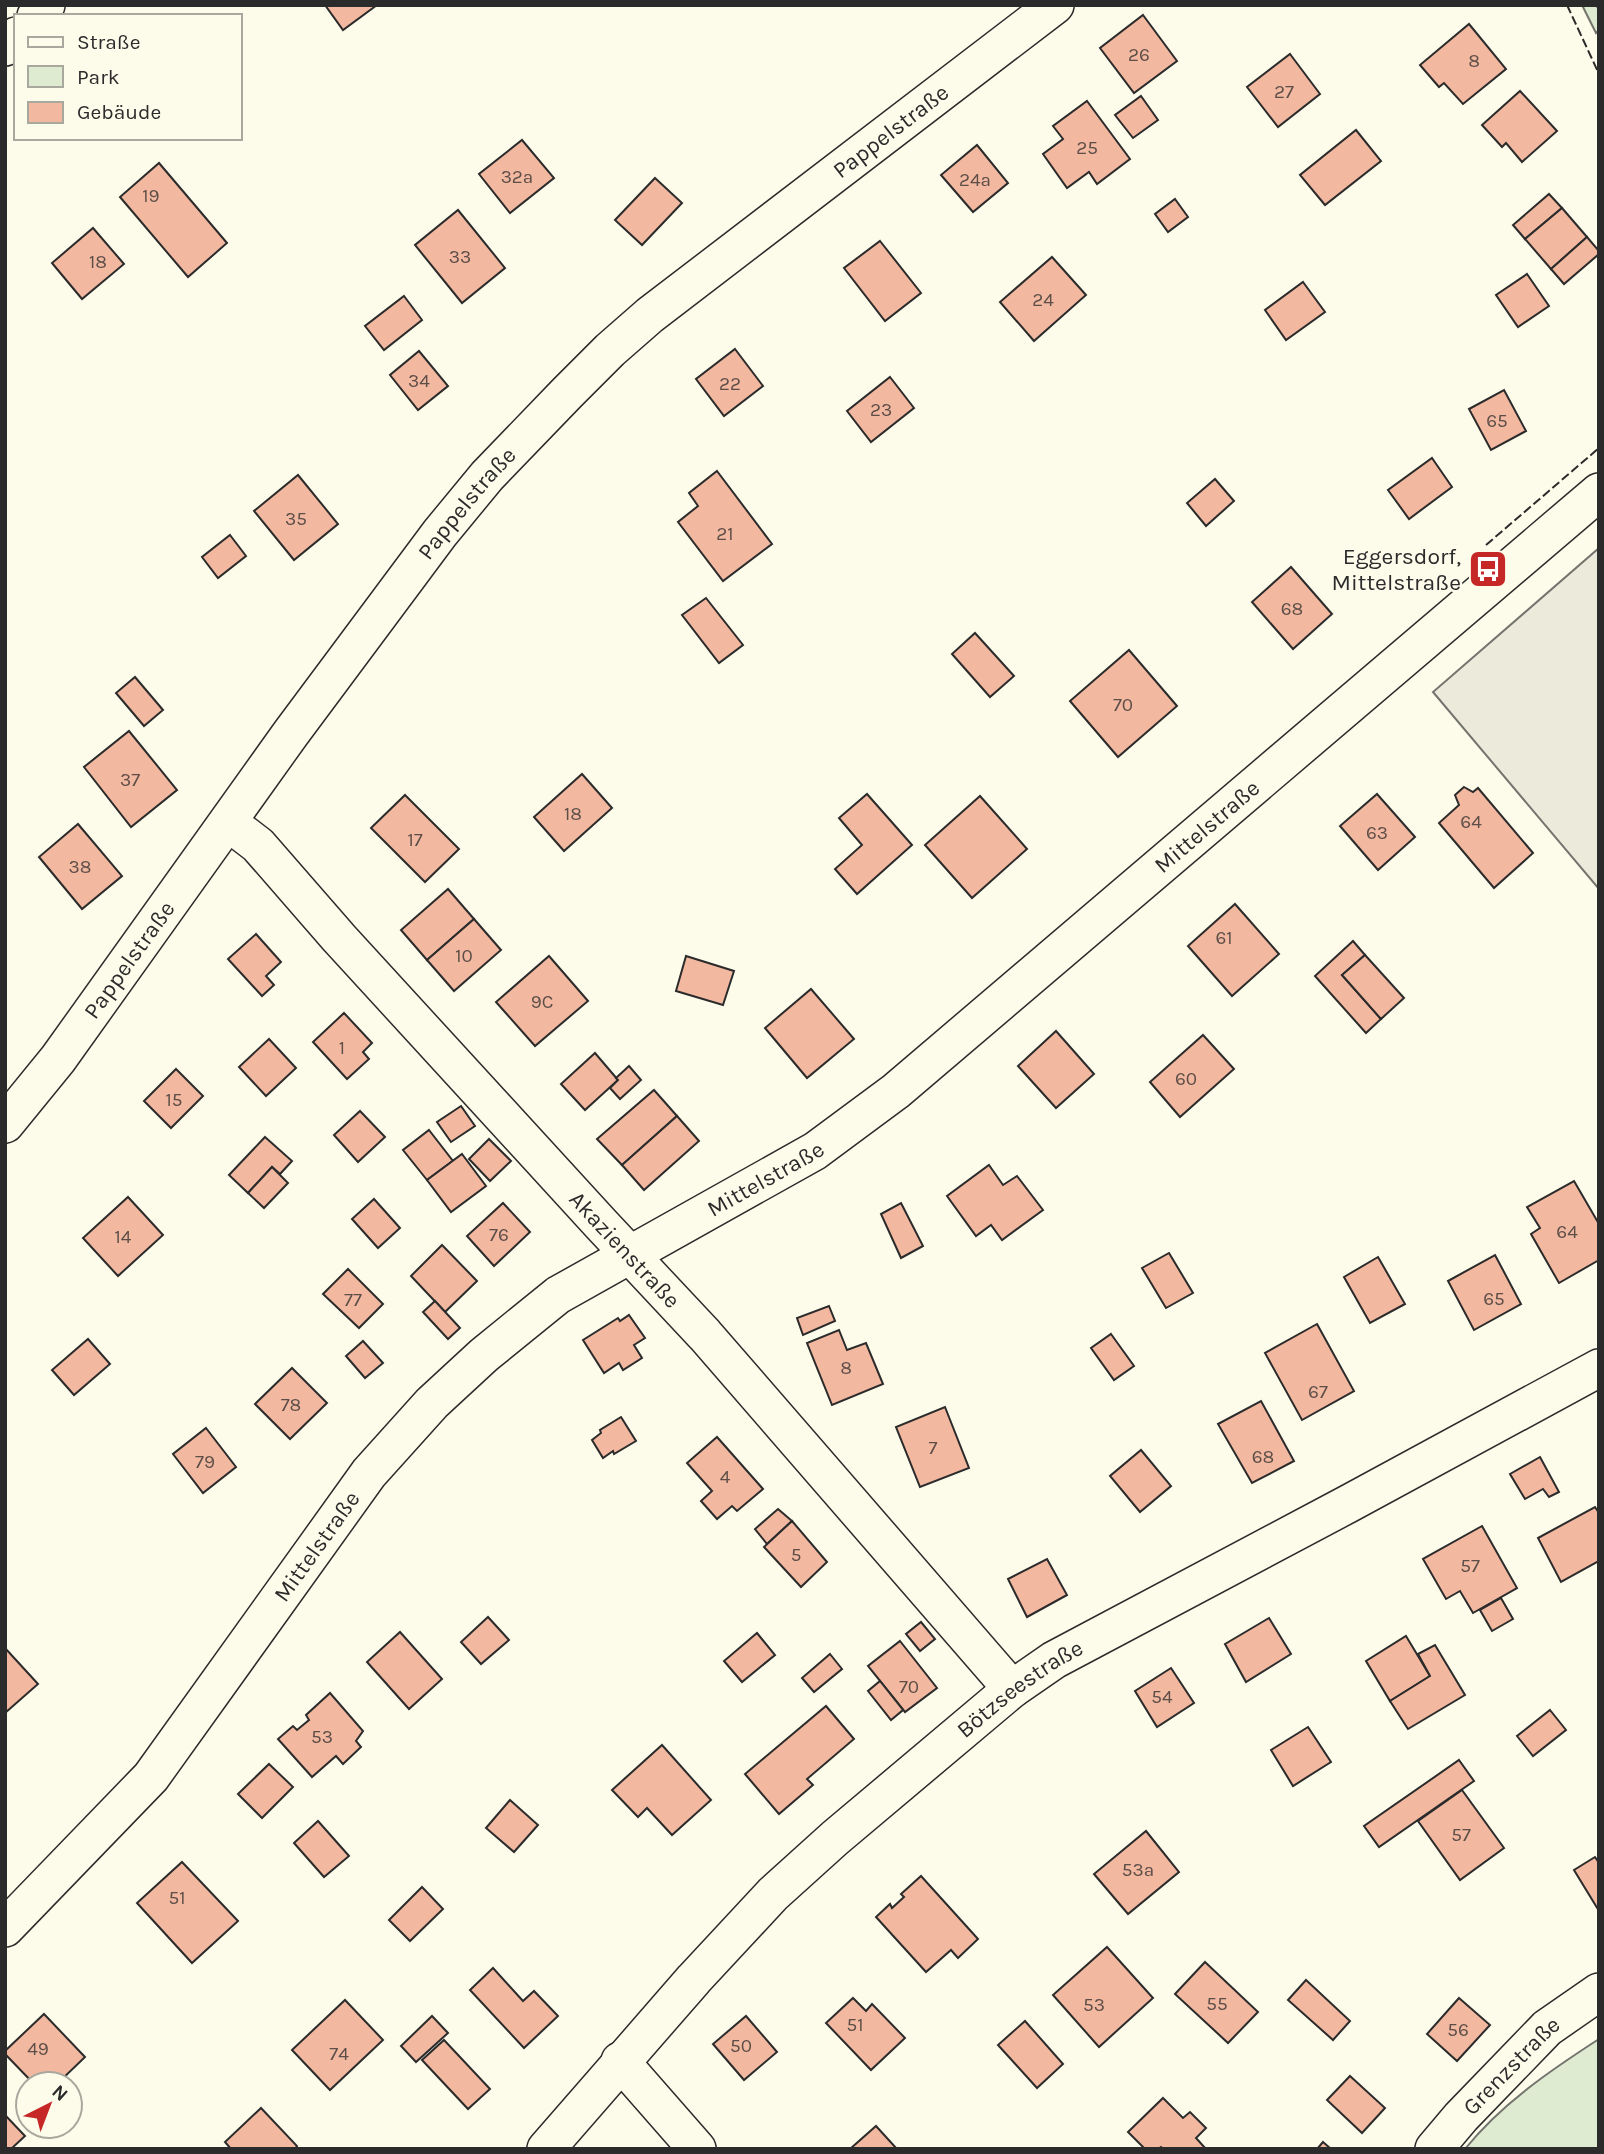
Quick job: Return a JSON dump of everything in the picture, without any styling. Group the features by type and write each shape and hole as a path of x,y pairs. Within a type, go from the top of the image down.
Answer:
{"street":[{"name":"Pappelstraße","path":"5,1124 58,1059 341,665 448,523 487,476 610,349 1055,5"},
{"name":"Mittelstraße","path":"5,1928 151,1777 369,1473 432,1403 484,1355 558,1296 815,1151 896,1091 1599,492"},
{"name":"Akazienstraße","path":"228,822 258,845 705,1335 1012,1689"},
{"name":"Bötzseestraße","path":"545,2149 694,1979 774,1894 835,1838 1012,1689 1054,1660 1599,1368"},
{"name":"Grenzstraße","path":"1434,2149 1461,2117 1547,2028 1599,1992"},
{"path":"620,2062 697,2149"}],"green space":[{"path":"1582,5 1596,5 1599,10 1599,30 1596,33"},
{"path":"1599,2039 1599,2149 1465,2149 1494,2117 1511,2103"}],"shaded area":[{"path":"1599,548 1599,889 1433,692"}],"building":[{"path":"325,5 377,5 343,30"},
{"path":"1143,15 1177,61 1134,93 1100,48"},
{"path":"1469,24 1506,69 1463,104 1444,83 1439,87 1420,65"},
{"path":"1290,54 1320,94 1278,127 1247,87"},
{"path":"1520,91 1557,131 1522,162 1506,143 1502,147 1482,125"},
{"path":"1141,96 1158,120 1133,138 1115,115"},
{"path":"1087,101 1130,159 1097,184 1089,172 1067,188 1043,154 1063,139 1053,126"},
{"path":"1356,130 1381,161 1325,205 1300,175"},
{"path":"522,140 554,178 510,213 479,174"},
{"path":"977,145 1008,183 973,212 941,175"},
{"path":"159,163 227,243 188,277 120,197"},
{"path":"655,178 682,203 642,245 615,220"},
{"path":"1549,194 1562,208 1525,239 1513,225"},
{"path":"1175,199 1188,217 1168,232 1155,214"},
{"path":"1562,208 1587,237 1551,269 1525,239"},
{"path":"458,210 505,268 462,303 415,245"},
{"path":"93,228 124,264 82,299 52,263"},
{"path":"1587,237 1599,254 1564,284 1551,269"},
{"path":"880,241 921,293 885,321 844,268"},
{"path":"1052,257 1086,295 1034,341 1000,302"},
{"path":"1527,274 1549,306 1518,327 1496,295"},
{"path":"1303,282 1325,312 1286,340 1265,310"},
{"path":"404,296 422,320 384,350 365,326"},
{"path":"735,349 763,386 724,416 696,379"},
{"path":"419,351 448,386 418,410 390,375"},
{"path":"890,377 914,408 871,442 847,411"},
{"path":"1504,390 1526,431 1491,450 1469,409"},
{"path":"1432,458 1452,487 1409,519 1388,490"},
{"path":"717,471 772,544 723,581 678,522 698,506 689,493"},
{"path":"298,475 338,524 294,560 254,511"},
{"path":"1215,479 1234,501 1206,526 1187,503"},
{"path":"230,535 246,556 218,578 202,557"},
{"path":"1291,567 1332,614 1293,649 1252,602"},
{"path":"706,598 743,645 719,663 682,615"},
{"path":"975,633 1014,676 990,697 952,654"},
{"path":"1129,650 1177,706 1118,757 1070,701"},
{"path":"135,677 163,710 144,726 116,693"},
{"path":"129,731 177,790 131,827 84,767"},
{"path":"582,774 612,808 564,851 534,817"},
{"path":"1464,787 1473,792 1478,788 1533,853 1494,888 1439,823 1459,805 1455,795"},
{"path":"867,794 912,845 857,894 835,869 862,845 839,818"},
{"path":"1377,794 1415,837 1378,870 1340,826"},
{"path":"405,795 459,849 425,882 371,828"},
{"path":"980,796 1027,849 972,898 925,845"},
{"path":"78,824 122,876 82,909 39,857"},
{"path":"448,889 474,919 427,960 401,930"},
{"path":"1235,904 1279,954 1232,996 1188,946"},
{"path":"474,919 501,950 454,991 427,960"},
{"path":"256,934 281,962 266,976 274,985 262,996 228,959"},
{"path":"1353,941 1365,955 1342,975 1381,1019 1366,1033 1315,976"},
{"path":"1365,955 1404,998 1381,1019 1342,975"},
{"path":"549,956 588,1001 535,1046 496,1002"},
{"path":"686,956 734,971 723,1005 676,991"},
{"path":"811,989 854,1039 807,1078 765,1028"},
{"path":"344,1013 372,1043 363,1052 369,1059 347,1079 313,1042"},
{"path":"1056,1031 1094,1074 1056,1108 1018,1066"},
{"path":"1203,1035 1234,1069 1180,1117 1150,1082"},
{"path":"269,1039 296,1068 266,1096 239,1067"},
{"path":"595,1053 618,1080 585,1110 561,1084"},
{"path":"629,1066 641,1080 620,1099 610,1088"},
{"path":"176,1069 203,1096 171,1128 144,1101"},
{"path":"654,1090 677,1116 622,1165 597,1139"},
{"path":"461,1106 475,1126 451,1142 437,1122"},
{"path":"360,1111 385,1137 358,1162 334,1135"},
{"path":"677,1116 699,1141 644,1190 622,1165"},
{"path":"429,1130 453,1161 427,1180 403,1150"},
{"path":"265,1137 292,1161 280,1174 272,1167 248,1193 229,1175"},
{"path":"489,1139 511,1161 490,1181 469,1159"},
{"path":"462,1154 486,1186 451,1212 427,1180"},
{"path":"989,1165 1003,1185 1017,1176 1043,1210 1002,1240 991,1225 976,1236 947,1196"},
{"path":"272,1167 288,1183 264,1208 248,1193"},
{"path":"1574,1181 1599,1224 1599,1260 1559,1283 1531,1234 1540,1228 1527,1207"},
{"path":"128,1197 163,1235 118,1276 83,1238"},
{"path":"374,1199 400,1228 378,1248 352,1219"},
{"path":"503,1203 530,1232 494,1266 467,1236"},
{"path":"901,1203 923,1246 901,1258 881,1214"},
{"path":"442,1245 477,1281 445,1312 411,1276"},
{"path":"1169,1253 1193,1293 1166,1308 1142,1268"},
{"path":"1495,1255 1521,1304 1474,1330 1448,1281"},
{"path":"1378,1257 1405,1304 1370,1323 1344,1277"},
{"path":"348,1269 383,1304 359,1328 323,1294"},
{"path":"435,1301 460,1328 448,1339 423,1312"},
{"path":"829,1306 835,1321 803,1335 797,1318"},
{"path":"629,1315 645,1338 634,1345 642,1358 623,1370 619,1363 604,1373 583,1340 618,1318 620,1321"},
{"path":"1317,1324 1354,1391 1302,1420 1265,1353"},
{"path":"839,1330 847,1350 866,1343 883,1384 832,1405 807,1343"},
{"path":"1111,1334 1134,1366 1114,1380 1091,1348"},
{"path":"88,1339 110,1364 74,1395 52,1370"},
{"path":"363,1341 383,1363 365,1378 346,1356"},
{"path":"292,1368 327,1403 290,1439 255,1404"},
{"path":"1261,1401 1294,1461 1252,1483 1218,1424"},
{"path":"945,1407 969,1468 920,1487 896,1427"},
{"path":"621,1417 636,1441 603,1458 592,1440 601,1433 600,1430"},
{"path":"206,1428 236,1467 203,1493 173,1454"},
{"path":"717,1437 763,1489 737,1511 732,1506 717,1519 701,1501 712,1491 687,1463"},
{"path":"1141,1450 1171,1486 1140,1512 1110,1476"},
{"path":"1540,1457 1559,1492 1549,1497 1543,1489 1525,1499 1510,1474"},
{"path":"1595,1507 1599,1513 1599,1561 1561,1582 1538,1538"},
{"path":"778,1509 792,1521 767,1544 755,1529"},
{"path":"792,1521 827,1562 801,1587 764,1547"},
{"path":"1482,1526 1517,1588 1473,1613 1460,1591 1446,1599 1423,1559"},
{"path":"1047,1559 1067,1595 1027,1617 1008,1579"},
{"path":"1501,1598 1513,1619 1492,1631 1480,1610"},
{"path":"488,1617 509,1640 481,1664 461,1642"},
{"path":"1269,1618 1291,1654 1246,1682 1225,1644"},
{"path":"921,1622 935,1639 920,1651 906,1634"},
{"path":"400,1632 442,1679 409,1709 367,1662"},
{"path":"757,1633 775,1655 742,1682 724,1661"},
{"path":"1406,1636 1430,1676 1390,1701 1366,1661"},
{"path":"900,1641 937,1688 905,1712 868,1666"},
{"path":"1435,1645 1465,1695 1408,1729 1390,1701 1430,1676 1418,1654"},
{"path":"5,1648 38,1684 5,1713"},
{"path":"830,1654 842,1669 814,1692 802,1678"},
{"path":"1171,1668 1194,1703 1157,1727 1135,1691"},
{"path":"880,1681 903,1710 891,1720 868,1691"},
{"path":"330,1693 363,1731 356,1741 361,1747 343,1764 336,1756 312,1777 278,1739 293,1726 297,1730 309,1720 306,1715"},
{"path":"826,1706 854,1739 807,1779 813,1785 779,1814 745,1774"},
{"path":"1550,1710 1566,1730 1533,1756 1517,1736"},
{"path":"1308,1727 1331,1762 1293,1786 1271,1750"},
{"path":"662,1745 711,1800 672,1835 647,1808 638,1817 612,1790"},
{"path":"1459,1760 1474,1781 1379,1847 1364,1826"},
{"path":"269,1764 293,1787 262,1818 238,1794"},
{"path":"1462,1790 1504,1848 1460,1880 1418,1821"},
{"path":"510,1800 538,1825 514,1852 486,1828"},
{"path":"318,1821 349,1856 324,1877 294,1843"},
{"path":"1146,1831 1179,1872 1128,1914 1094,1874"},
{"path":"1595,1857 1599,1863 1599,1911 1574,1870"},
{"path":"182,1862 238,1921 192,1963 137,1903"},
{"path":"921,1876 978,1939 958,1958 951,1950 926,1972 876,1917 890,1904 892,1908 904,1897 901,1894"},
{"path":"422,1887 443,1909 410,1941 389,1920"},
{"path":"1107,1947 1153,1998 1099,2047 1053,1995"},
{"path":"1205,1962 1258,2012 1228,2043 1175,1994"},
{"path":"493,1968 523,2001 534,1991 558,2016 524,2048 470,1990"},
{"path":"1306,1980 1350,2021 1333,2040 1288,2000"},
{"path":"853,1998 866,2011 872,2004 905,2038 871,2070 826,2023"},
{"path":"1459,1998 1490,2025 1457,2061 1427,2034"},
{"path":"345,2000 383,2040 330,2090 292,2050"},
{"path":"44,2014 85,2057 72,2070 20,2070 5,2051"},
{"path":"432,2016 448,2033 416,2062 401,2046"},
{"path":"746,2016 777,2052 744,2080 713,2044"},
{"path":"1025,2021 1063,2064 1037,2088 998,2045"},
{"path":"444,2040 490,2089 468,2109 422,2060"},
{"path":"1350,2076 1385,2108 1362,2133 1327,2100"},
{"path":"1163,2098 1183,2118 1190,2112 1206,2128 1196,2138 1206,2149 1145,2149 1128,2132"},
{"path":"261,2108 297,2146 295,2149 231,2149 225,2142"},
{"path":"5,2115 14,2124 14,2140 21,2140 11,2149 5,2149"},
{"path":"876,2126 897,2149 850,2149"},
{"path":"1323,2142 1331,2149 1317,2149"}],"fence":[{"path":"1567,5 1599,74"},
{"path":"1486,545 1599,448"}],"place":[{"name":"Eggersdorf, Mittelstraße","path":"1488,569"}]}
